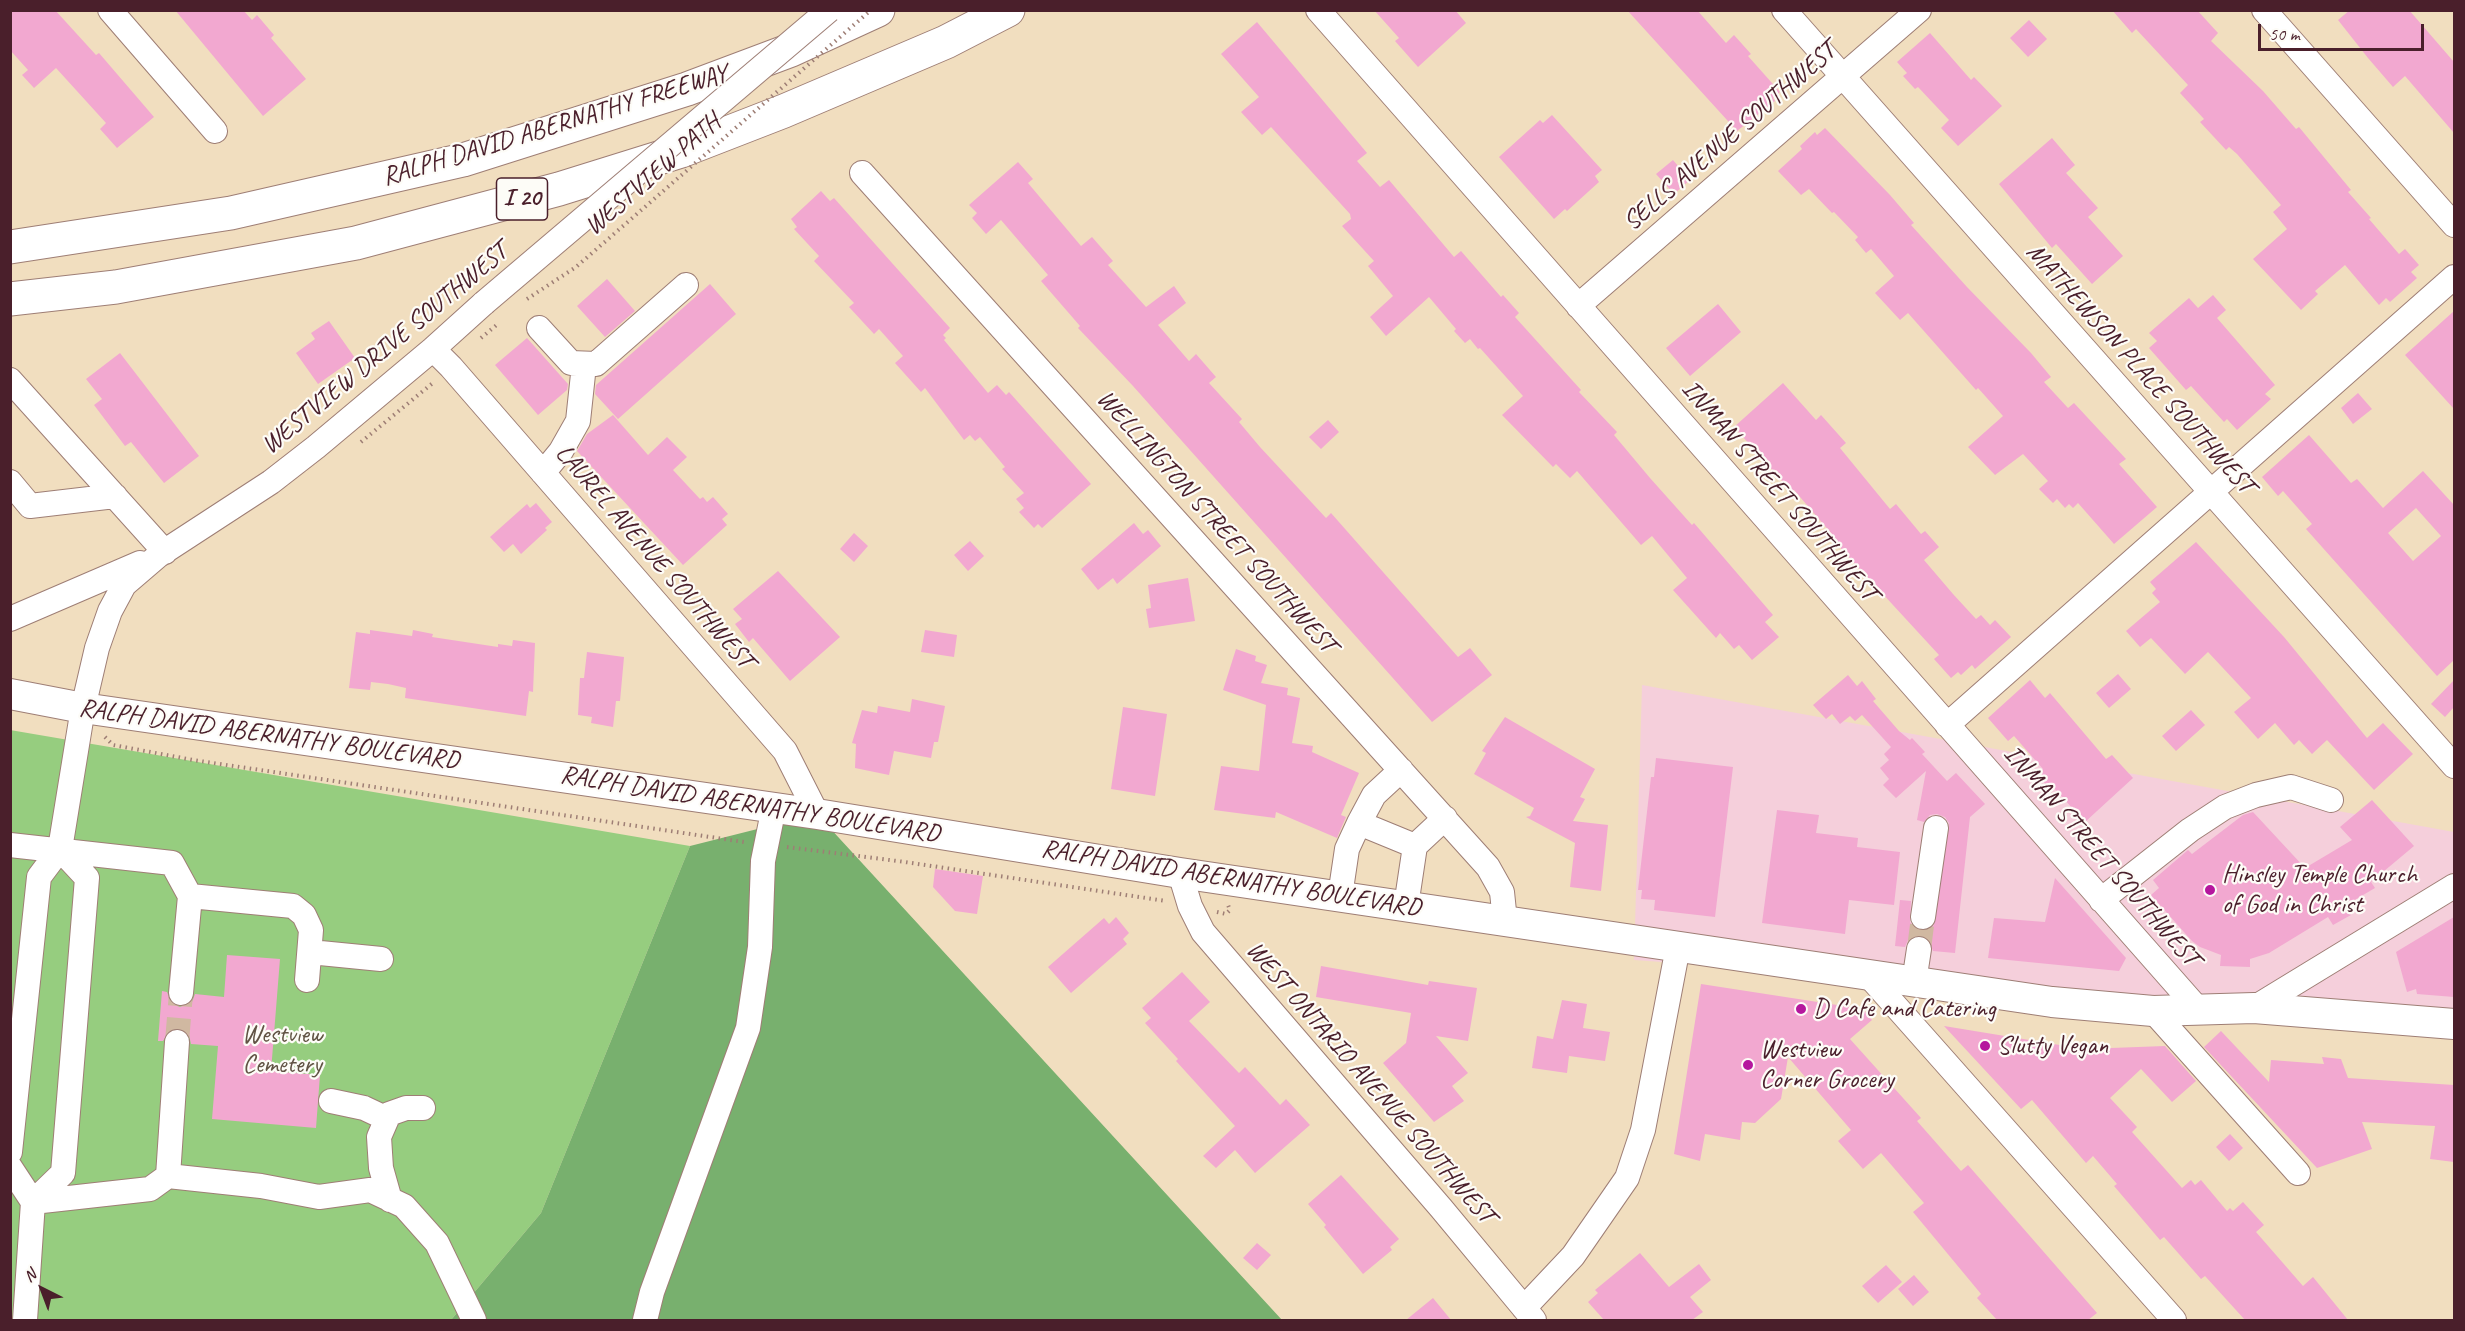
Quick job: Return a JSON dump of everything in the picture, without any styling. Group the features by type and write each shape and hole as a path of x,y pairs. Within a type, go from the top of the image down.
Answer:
{"highway":[{"name":"RALPH DAVID ABERNATHY FREEWAY","path":"10,248 231,213 463,160 687,89 791,50 878,10"},
{"name":"I 20","path":"10,299 116,286 356,243 559,189 681,152 784,111 946,42 1008,10"}],"main road":[{"name":"RALPH DAVID ABERNATHY BOULEVARD","path":"10,694 83,708 774,807 1180,873 2052,1002 2153,1011 2254,1008 2454,1024"}],"street":[{"path":"110,10 215,131"},
{"name":"WESTVIEW DRIVE SOUTHWEST","path":"60,849 83,708 97,648 110,611 124,585 162,554 271,483 433,349 483,303 829,10"},
{"name":"INMAN STREET SOUTHWEST","path":"1318,10 2198,1009"},
{"name":"MATHEWSON PLACE SOUTHWEST","path":"1784,10 2454,766"},
{"name":"SELLS AVENUE SOUTHWEST","path":"1578,306 1919,10"},
{"path":"2264,10 2454,225"},
{"name":"WELLINGTON STREET SOUTHWEST","path":"862,173 1488,867 1502,892 1505,921"},
{"path":"1947,725 2454,277"},
{"path":"539,328 571,363 596,364 686,285"},
{"name":"LAUREL AVENUE SOUTHWEST","path":"433,349 785,751 817,814"},
{"path":"543,472 561,451 578,421 584,365"},
{"path":"10,380 115,496 162,554"},
{"path":"10,482 30,506 115,496"},
{"name":"WESTVIEW DRIVE SOUTHWEST","path":"10,619 162,554"},
{"path":"1340,896 1347,849 1359,823 1374,795 1401,770"},
{"path":"2101,900 2190,830 2225,807 2256,795 2291,787 2331,800"},
{"path":"645,1320 660,1271 748,1028 760,947 763,861 774,807"},
{"path":"1406,906 1415,846 1445,818"},
{"path":"1359,823 1415,846"},
{"path":"1923,917 1936,828"},
{"path":"10,845 172,863 190,896 182,993"},
{"path":"10,1152 39,877 60,849"},
{"path":"33,1202 63,1173 87,878 60,849"},
{"name":"WEST ONTARIO AVENUE SOUTHWEST","path":"1180,873 1190,906 1203,932 1529,1314"},
{"path":"2254,1008 2454,886"},
{"path":"190,896 293,906 304,915 311,930 307,980"},
{"path":"1529,1314 1627,1178 1643,1130 1678,947"},
{"path":"1914,982 1919,949"},
{"path":"310,952 381,959"},
{"path":"1869,976 2174,1320"},
{"path":"2153,1011 2298,1173"},
{"path":"168,1176 177,1042"},
{"path":"331,1101 364,1108 381,1116 385,1123"},
{"path":"390,1200 381,1168 380,1137 385,1123 389,1114 406,1108 423,1108"},
{"path":"10,1167 33,1202 25,1320"},
{"path":"33,1202 150,1189 168,1176 261,1186 319,1197 370,1190 404,1206 437,1243 474,1320"}],"path":[{"name":"WESTVIEW PATH","path":"526,300 576,267 871,10"},
{"path":"481,338 508,315"},
{"path":"110,743 193,759 755,843"},
{"path":"777,846 905,862 1158,900"},
{"path":"1223,913 1230,910 1229,906"}],"shaded area":[{"path":"1642,685 2454,832 2454,1021 2385,1013 1634,960"}],"green space":[{"name":"Westview Cemetery","path":"10,730 690,846 541,1213 451,1320 11,1320"},
{"path":"817,814 1282,1320 451,1320 541,1213 690,846"}],"building":[{"path":"10,10 55,10 96,55 99,53 154,117 117,148 100,129 106,123 56,68 34,88 22,75 28,70 10,50"},
{"path":"175,10 243,10 252,20 257,15 274,35 271,38 306,79 263,116"},
{"path":"1374,10 1455,10 1466,23 1418,67 1395,41 1399,38"},
{"path":"1627,10 1697,10 1726,43 1734,35 1751,54 1748,56 1780,92 1773,98 1775,101 1737,131"},
{"path":"2112,10 2197,10 2218,33 2211,41 2263,91 2296,129 2299,127 2351,190 2348,192 2371,218 2369,219 2399,254 2405,249 2419,265 2411,272 2417,278 2390,302 2386,298 2379,305 2345,265 2315,291 2318,294 2301,310 2253,259 2287,229 2273,212 2281,205 2237,154 2229,147 2226,150 2200,122 2204,119 2180,93 2188,85 2136,29 2132,33"},
{"path":"2350,10 2409,10 2454,62 2454,133 2405,76 2393,87 2368,58 2338,20"},
{"path":"2029,20 2047,39 2028,57 2010,38"},
{"path":"1257,22 1367,153 1357,161 1380,187 1389,180 1454,257 1461,251 1501,297 1503,295 1519,313 1515,317 1581,390 1579,392 1617,432 1614,435 1650,478 1692,525 1694,523 1773,615 1765,622 1779,637 1752,660 1739,645 1734,649 1720,633 1716,638 1673,590 1687,578 1652,536 1641,545 1577,471 1570,478 1556,464 1553,467 1502,415 1523,396 1480,348 1478,349 1470,339 1465,343 1429,297 1386,336 1370,317 1393,296 1368,266 1374,261 1342,226 1351,219 1350,214 1271,127 1262,135 1241,112 1259,97 1221,54"},
{"path":"1930,33 1971,80 1974,77 2002,106 1958,146 1941,128 1949,120 1918,87 1915,89 1903,76 1907,73 1897,62"},
{"path":"1552,115 1602,170 1595,176 1599,182 1567,211 1565,209 1554,219 1499,157 1540,120 1543,123"},
{"path":"1825,128 1890,195 1914,223 1911,225 2031,353 2051,377 2044,382 2068,408 2074,403 2126,459 2119,464 2157,507 2114,544 2078,503 2073,508 2069,504 2065,508 2057,499 2053,503 2039,489 2048,481 2023,454 1995,475 1968,447 2003,416 1978,388 1976,390 1908,313 1900,320 1875,293 1894,276 1871,249 1866,253 1855,240 1858,237 1834,212 1832,213 1809,189 1801,195 1778,171 1802,149 1800,146 1815,132 1817,135"},
{"path":"2052,138 2075,165 2066,173 2098,208 2088,217 2123,256 2092,284 2056,244 2052,248 1999,184"},
{"path":"1673,160 1690,180 1674,194 1656,174"},
{"path":"1018,162 1033,179 1028,183 1081,246 1092,237 1113,261 1108,265 1146,307 1174,286 1186,303 1158,325 1189,361 1196,354 1216,377 1209,383 1242,419 1239,422 1260,447 1326,518 1331,513 1458,657 1470,648 1492,675 1432,722 1133,386 1078,328 1080,326 1041,281 1048,275 1001,220 986,234 972,218 977,213 969,205"},
{"path":"821,191 830,201 834,198 950,328 943,335 946,338 944,340 988,393 997,385 1006,395 1009,392 1091,484 1042,528 1038,524 1034,528 1019,512 1024,508 1016,499 1024,493 1002,469 1005,467 980,437 975,441 970,435 964,440 925,388 921,392 895,363 903,356 879,329 874,334 849,307 854,303 814,261 819,256 794,229 797,227 791,219"},
{"path":"607,279 635,311 605,337 577,306"},
{"path":"710,284 736,314 618,419 595,394 596,385"},
{"path":"2213,295 2226,310 2217,318 2275,385 2265,394 2271,399 2237,430 2227,419 2224,422 2191,386 2186,390 2149,348 2157,341 2149,333 2189,298 2198,308"},
{"path":"1718,304 1741,332 1690,376 1666,348"},
{"path":"2454,311 2454,409 2405,355"},
{"path":"329,321 355,358 318,384 296,353 315,339 311,333"},
{"path":"527,338 568,384 567,390 538,415 495,365"},
{"path":"120,353 199,456 164,483 131,442 125,446 94,405 102,399 86,379"},
{"path":"1783,383 1816,420 1821,415 1846,443 1840,448 1890,509 1896,504 1921,534 1925,531 1939,547 1924,560 1953,594 1976,619 1981,615 1990,625 1995,620 2011,637 1975,669 1972,665 1961,675 1958,672 1951,678 1934,659 1939,655 1835,542 1837,540 1794,490 1792,492 1734,427"},
{"path":"2358,393 2372,409 2353,424 2341,408"},
{"path":"613,415 648,455 667,437 687,457 673,470 700,499 703,497 707,502 713,497 728,514 722,519 727,525 683,565 577,451 587,434"},
{"path":"1328,420 1339,432 1321,449 1309,437"},
{"path":"2309,435 2351,483 2357,479 2383,508 2423,471 2454,505 2454,660 2437,676 2306,529 2312,524 2283,491 2278,496 2262,477","holes":["2416,508 2441,536 2413,561 2388,533"]},
{"path":"536,503 552,522 545,528 547,530 521,554 513,544 504,552 490,537 527,504 530,508"},
{"path":"1134,523 1143,534 1148,530 1161,546 1117,584 1113,578 1098,590 1081,569"},
{"path":"854,533 868,546 854,562 840,549"},
{"path":"970,541 984,556 968,571 954,555"},
{"path":"2196,542 2284,637 2367,738 2383,723 2413,754 2374,790 2327,740 2312,754 2299,740 2294,745 2275,723 2258,739 2234,712 2251,698 2208,652 2185,674 2151,638 2140,647 2126,631 2160,602 2152,593 2156,589 2150,582"},
{"path":"778,571 840,637 790,681 753,638 749,642 735,624 742,619 733,609"},
{"path":"1188,578 1195,621 1149,628 1146,609 1151,608 1148,585"},
{"path":"370,630 412,636 413,630 433,634 432,637 498,647 498,644 512,646 513,640 535,643 533,692 529,691 526,716 405,698 406,688 388,684 371,682 370,690 349,688 356,632 370,634"},
{"path":"925,630 957,635 954,657 921,652"},
{"path":"1236,649 1256,656 1255,661 1267,665 1261,683 1288,688 1287,695 1300,698 1292,743 1313,746 1312,752 1359,773 1341,815 1346,817 1337,838 1276,812 1275,818 1214,810 1221,766 1259,771 1266,705 1223,690"},
{"path":"587,652 624,657 620,701 616,701 613,727 591,723 592,717 578,715 580,678 584,678"},
{"path":"2118,674 2131,689 2109,708 2096,693"},
{"path":"1848,675 1857,686 1862,681 1876,699 1873,701 1899,731 1910,740 1912,738 1925,752 1922,754 1947,781 1956,773 1985,804 1970,817 1955,953 1933,951 1928,938 1921,935 1908,940 1905,947 1895,946 1900,900 1911,901 1910,922 1915,928 1928,930 1934,925 1949,823 1945,817 1937,814 1930,815 1924,822 1917,820 1926,771 1896,798 1883,785 1889,779 1880,768 1889,760 1884,754 1891,747 1862,715 1855,721 1850,716 1840,724 1832,714 1826,719 1813,705"},
{"path":"2030,680 2045,698 2050,693 2106,759 2112,755 2133,778 2085,822 2053,787 2050,789 2037,774 2043,769 2014,736 2008,741 1988,718"},
{"path":"2454,680 2454,707 2445,717 2431,704"},
{"path":"912,699 945,706 938,742 934,742 931,758 894,751 889,775 855,768 856,744 852,743 862,710 877,713 878,706 910,712"},
{"path":"1123,707 1167,714 1155,796 1111,789"},
{"path":"2191,710 2205,725 2176,751 2162,736"},
{"path":"1505,717 1595,769 1580,797 1585,799 1573,821 1608,825 1601,891 1570,887 1575,843 1526,817 1530,816 1534,808 1474,774 1486,753 1482,751"},
{"path":"1656,758 1733,767 1715,917 1654,910 1655,900 1641,899 1642,890 1638,890 1651,777 1654,777"},
{"path":"2372,800 2414,846 2371,882 2375,888 2346,905 2351,915 2333,925 2328,917 2269,953 2250,959 2250,967 2220,966 2221,955 2200,947 2192,941 2151,895 2159,888 2153,880 2188,850 2192,854 2243,815 2253,812 2305,868 2352,840 2340,827"},
{"path":"1777,810 1819,815 1816,833 1858,838 1857,847 1900,852 1894,905 1849,900 1845,934 1762,923"},
{"path":"935,869 983,876 977,914 955,911 933,887"},
{"path":"2055,878 2126,958 2119,971 1988,958 1994,918 2045,922"},
{"path":"1116,917 1129,933 1123,939 1127,944 1071,993 1048,967 1104,918 1109,924"},
{"path":"2454,917 2454,997 2417,994 2416,989 2407,992 2396,952"},
{"path":"227,955 280,959 271,1071 320,1075 316,1128 212,1119 218,1046 191,1044 189,1035 179,1028 170,1030 163,1041 158,1041 162,991 167,992 172,1004 180,1007 192,1002 195,994 224,997"},
{"path":"1321,966 1428,985 1429,981 1477,988 1468,1041 1436,1036 1468,1073 1452,1086 1464,1101 1434,1122 1383,1063 1406,1043 1411,1013 1316,997"},
{"path":"1182,972 1210,1002 1189,1021 1239,1073 1245,1067 1280,1105 1286,1099 1310,1125 1255,1173 1235,1150 1216,1168 1203,1156 1235,1126 1145,1023 1151,1018 1142,1008"},
{"path":"1701,984 1863,1009 1872,1020 1850,1039 1921,1118 1917,1121 1961,1171 1968,1165 2097,1313 2088,1320 1997,1320 1977,1298 1981,1294 1913,1212 1924,1203 1881,1153 1863,1169 1838,1141 1851,1130 1788,1057 1781,1099 1755,1123 1742,1122 1740,1140 1705,1134 1700,1161 1674,1154"},
{"path":"1562,1000 1587,1004 1583,1028 1610,1032 1605,1061 1569,1056 1567,1073 1532,1068 1537,1036 1553,1039"},
{"path":"1944,1026 2084,1049 2165,1046 2196,1081 2172,1102 2141,1069 2110,1098 2137,1127 2132,1132 2182,1188 2191,1180 2195,1185 2201,1180 2227,1211 2230,1208 2233,1211 2243,1202 2264,1225 2256,1232 2303,1286 2313,1277 2348,1320 2245,1320 2205,1276 2201,1279 2164,1237 2160,1240 2114,1186 2117,1184 2093,1156 2086,1163 2032,1100 2021,1109"},
{"path":"2221,1031 2269,1082 2271,1060 2324,1064 2322,1057 2341,1059 2348,1078 2454,1085 2454,1162 2430,1159 2435,1126 2362,1122 2372,1149 2317,1168 2204,1047"},
{"path":"2230,1134 2243,1148 2229,1161 2216,1147"},
{"path":"1341,1175 1399,1239 1390,1247 1392,1250 1363,1274 1308,1204"},
{"path":"1257,1243 1271,1255 1257,1270 1243,1258"},
{"path":"1640,1253 1669,1287 1699,1264 1711,1280 1690,1297 1703,1312 1692,1320 1604,1320 1588,1302 1598,1293 1595,1290"},
{"path":"1886,1265 1902,1282 1878,1303 1862,1286"},
{"path":"1914,1275 1929,1292 1913,1306 1898,1289"},
{"path":"1433,1298 1451,1320 1406,1320"}],"tunnel":[{"path":"1919,949 1923,917"},
{"path":"177,1042 181,993"}],"place":[{"name":"Hinsley Temple Church of God in Christ","path":"2210,890"},
{"name":"D Cafe and Catering","path":"1801,1009"},
{"name":"Slutty Vegan","path":"1985,1046"},
{"name":"Westview Corner Grocery","path":"1748,1065"}]}
